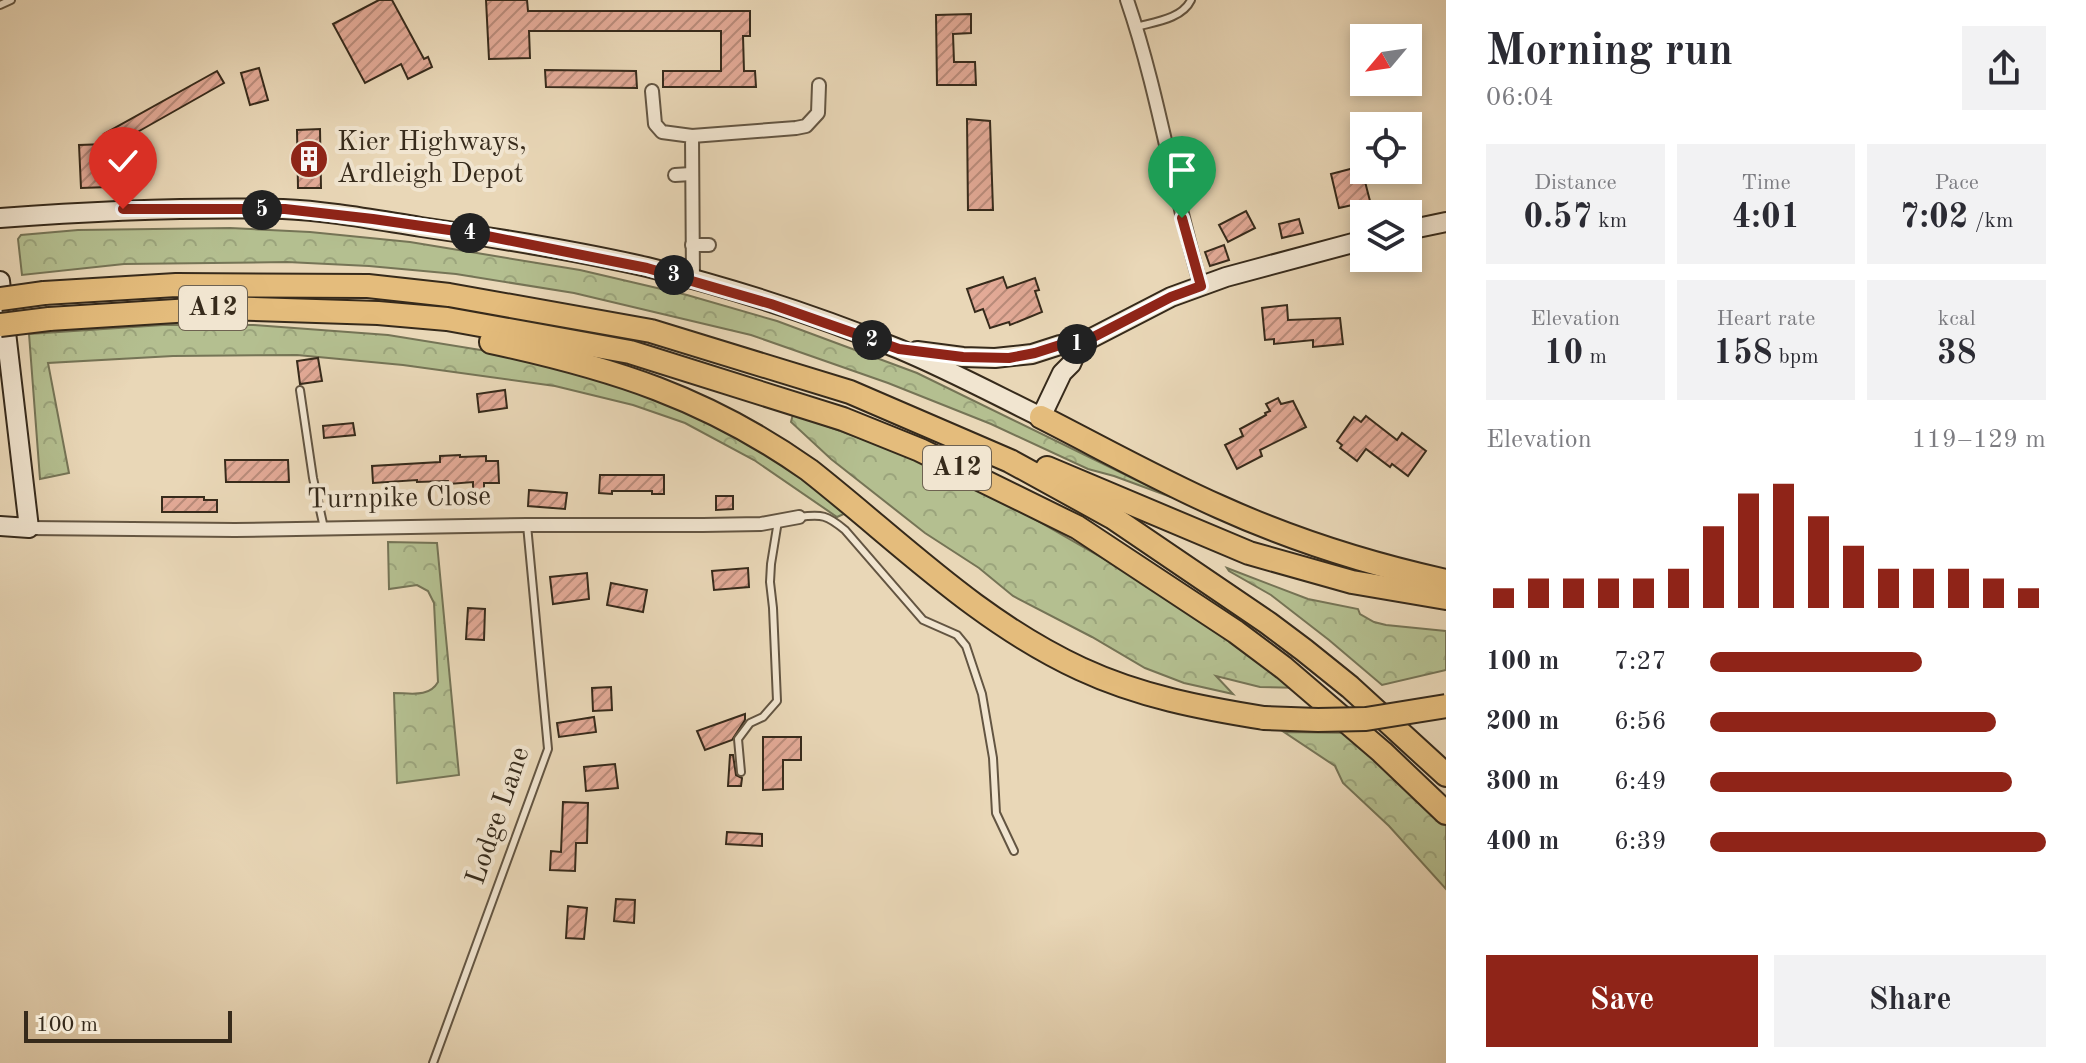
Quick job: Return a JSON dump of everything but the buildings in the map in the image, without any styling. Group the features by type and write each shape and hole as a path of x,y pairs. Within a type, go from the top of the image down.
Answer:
{"highway":[{"name":"A12","path":"0,299 44,293 176,285 368,286 449,295 651,331 850,392 1010,461 1112,517 1268,623 1350,687 1446,775"},
{"name":"A12","path":"0,325 223,308 378,313 447,319 630,352 843,419 920,450 1077,527 1236,632 1284,668 1382,752 1446,813"},
{"name":"A12","path":"378,313 422,330 542,353 600,368 659,388 742,427 791,457 971,604 1052,655 1083,670 1167,699 1264,718 1366,719 1446,706"},
{"path":"1041,417 1219,507 1283,534 1393,569 1446,581"},
{"name":"A12","path":"1010,461 1053,469 1249,553 1352,582 1446,598"}],"street":[{"path":"1127,0 1201,286"},
{"path":"652,91 655,124 662,132 692,136 806,126 818,113 819,85"},
{"path":"692,136 693,280"},
{"path":"675,175 691,174"},
{"path":"0,218 123,209 285,209 477,234 619,262 771,304 899,349 1041,417 1080,344"},
{"path":"1422,227 1446,222"},
{"path":"899,349 984,359 1009,358 1060,345 1080,344 1171,297 1226,277 1350,244"},
{"path":"692,245 709,245"},
{"path":"0,281 29,528"},
{"name":"Turnpike Close","path":"0,526 235,530 703,525 761,524 799,517"}],"lane":[{"path":"0,5 11,0"},
{"path":"1136,27 1176,14 1189,6 1191,0"},
{"path":"300,390 324,528"},
{"path":"799,517 824,515 832,519 923,620 957,635 966,646 982,694 993,758 996,813 1014,851"},
{"path":"741,772 738,739 750,723 763,717 777,701 770,582 778,521"},
{"name":"Lodge Lane","path":"433,1063 548,749 527,525"}],"green space":[{"path":"230,228 410,242 580,270 687,295 777,321 917,373 1171,497 1088,469 991,424 888,383 751,335 574,293 456,274 287,262 124,264 22,275 18,239 21,235 78,230"},
{"path":"163,325 254,325 388,335 512,355 592,374 719,426 790,469 846,513 837,517 754,460 685,423 633,405 555,386 403,365 297,355 173,356 48,363 69,473 40,479 29,334"},
{"path":"793,414 949,470 1240,637 1303,688 1260,687 1216,676 1233,694 1184,683 1145,668 1013,596 979,568 925,533 831,459 791,422"},
{"path":"388,542 437,543 459,775 397,783 394,693 424,693 438,682 434,603 428,591 417,585 389,589"},
{"path":"1227,568 1308,599 1358,609 1360,614 1374,622 1446,631 1446,670 1382,685 1271,595"},
{"path":"1284,732 1357,733 1446,825 1446,889 1389,826 1343,783 1335,766"}],"place":[{"name":"Kier Highways, Ardleigh Depot","path":"309,159"}],"route":[{"path":"123,209 285,209 477,234 647,268 707,284 899,349 984,359 1009,358 1060,345 1080,344 1171,297 1201,286 1182,218"}]}
